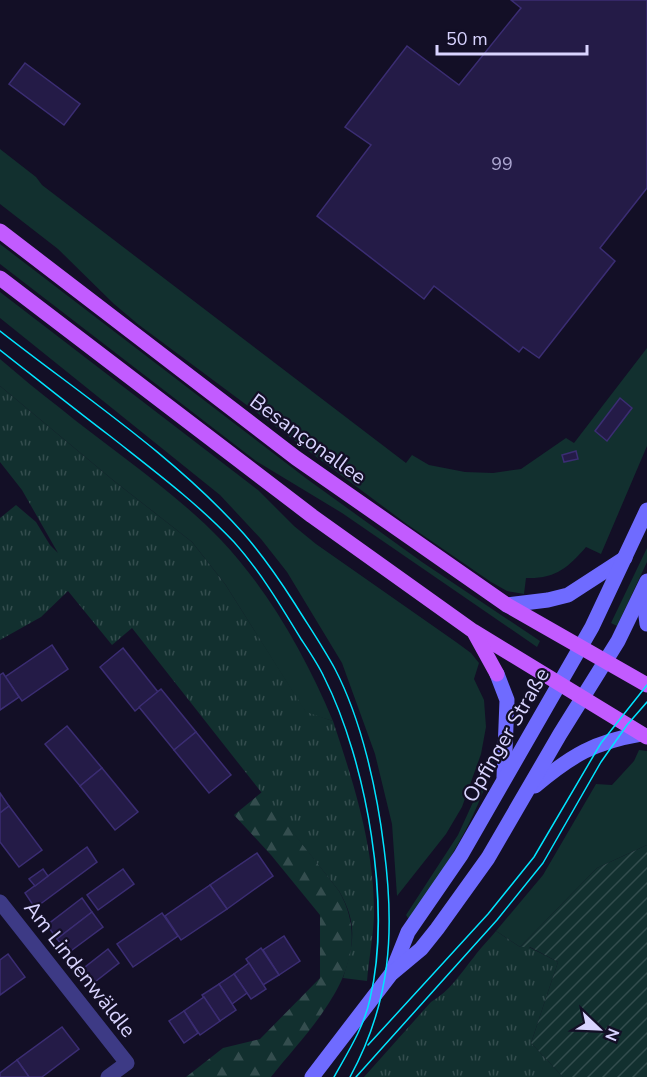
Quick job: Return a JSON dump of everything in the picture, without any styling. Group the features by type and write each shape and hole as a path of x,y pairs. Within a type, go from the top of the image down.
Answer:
{"main road":[{"name":"Besançonallee","path":"0,231 296,458 507,605 647,685"},
{"path":"0,278 302,509 473,631 644,736"},
{"path":"473,631 497,674"}],"street":[{"name":"Opfinger Straße","path":"391,974 408,932 461,855 580,648 647,510"},
{"path":"507,605 568,595 625,558"},
{"path":"645,586 647,624"},
{"name":"Opfinger Straße","path":"312,1077 391,974 421,949 488,858 605,662 645,586"},
{"path":"497,674 507,700 503,783"},
{"path":"526,794 555,769 594,746 618,738 644,736"},
{"name":"Am Lindenwäldle","path":"0,902 127,1063 108,1077"}],"green space":[{"path":"0,149 36,177 42,185 406,463 412,455 429,465 465,472 493,473 521,469 566,438 574,443 647,348 647,446 601,554 586,547 560,571 545,577 526,578 524,594 507,591 491,582 408,525 139,325 58,249 0,204"},
{"path":"0,244 307,479 422,562 540,641 537,647 342,513 256,461 0,264"},
{"path":"0,292 258,490 294,526 316,544 456,642 471,653 479,663 474,679 484,700 486,727 481,754 462,807 446,834 397,896 392,824 375,754 342,663 287,572 261,539 220,495 0,318"},
{"path":"0,359 183,504 221,540 271,603 299,649 333,721 306,713 225,584 192,542 114,481 0,386"},
{"path":"0,386 114,481 192,542 225,584 306,712 333,721 362,817 371,866 374,916 367,981 343,978 352,944 352,924 339,891 132,628 112,645 68,591 41,617 0,640 0,518 16,505 36,522 50,545 58,553 22,490 0,462"},
{"path":"647,548 647,562 617,626 611,623"},
{"path":"639,750 647,751 647,845 597,868 520,947 496,931 543,875 596,784 612,785 634,761"},
{"path":"495,754 471,820 448,861 409,920 406,915 458,835"},
{"path":"262,792 339,891 350,917 352,943 347,968 322,1014 271,1077 186,1077 223,1048 260,1039 320,978 320,915 271,855 234,815"},
{"path":"647,845 647,1077 563,1077 531,1043 558,962 530,947 520,947 597,868"},
{"path":"496,931 520,947 529,947 558,962 531,1043 563,1077 364,1077 431,1002 438,998 459,976"}],"building":[{"path":"511,0 647,0 647,188 600,248 615,261 539,358 523,347 519,352 434,286 424,299 317,216 371,145 345,127 407,46 459,85 521,8"},
{"path":"25,63 80,104 64,125 9,84"},
{"path":"620,398 632,408 607,441 595,431"},
{"path":"576,451 578,459 564,462 562,455"},
{"path":"52,645 68,669 22,701 5,677"},
{"path":"123,648 158,692 135,711 100,667"},
{"path":"3,673 19,697 0,710 0,675"},
{"path":"161,689 196,732 174,750 139,707"},
{"path":"67,726 102,768 80,786 45,744"},
{"path":"196,732 231,775 209,793 174,750"},
{"path":"102,768 138,812 115,830 80,786"},
{"path":"0,793 9,806 0,813"},
{"path":"9,806 42,850 19,867 0,842 0,813"},
{"path":"87,847 97,862 35,908 25,893"},
{"path":"257,853 273,876 227,909 210,885"},
{"path":"43,869 48,876 35,886 29,879"},
{"path":"123,869 134,884 98,910 87,895"},
{"path":"210,885 227,909 181,940 165,916"},
{"path":"82,898 92,912 57,939 47,925"},
{"path":"92,912 103,927 68,953 57,939"},
{"path":"162,913 178,936 133,967 117,944"},
{"path":"284,936 300,961 279,975 263,950"},
{"path":"261,948 279,975 263,985 246,959"},
{"path":"108,949 119,963 91,985 80,971"},
{"path":"8,954 25,977 0,995 0,960"},
{"path":"249,963 266,989 251,999 234,974"},
{"path":"234,974 247,993 232,1004 219,984"},
{"path":"219,984 236,1010 220,1021 202,995"},
{"path":"204,997 220,1021 200,1035 184,1011"},
{"path":"184,1011 198,1033 184,1043 169,1021"},
{"path":"62,1027 79,1049 42,1077 29,1077 17,1060"},
{"path":"17,1060 29,1077 0,1077 0,1073"}],"tram line":[{"path":"0,331 126,427 217,505 244,534 277,577 326,653 345,689 361,733 373,780 384,848 389,909 389,938 382,994 364,1049 350,1077"},
{"path":"0,350 158,474 220,527 244,553 278,601 324,677 339,711 363,792 371,835 378,922 376,962 370,999 355,1039 334,1077"},
{"path":"368,1045 488,914 534,857 601,743 647,685"},
{"path":"356,1077 497,920 543,863 601,762 627,725 647,702"}]}
